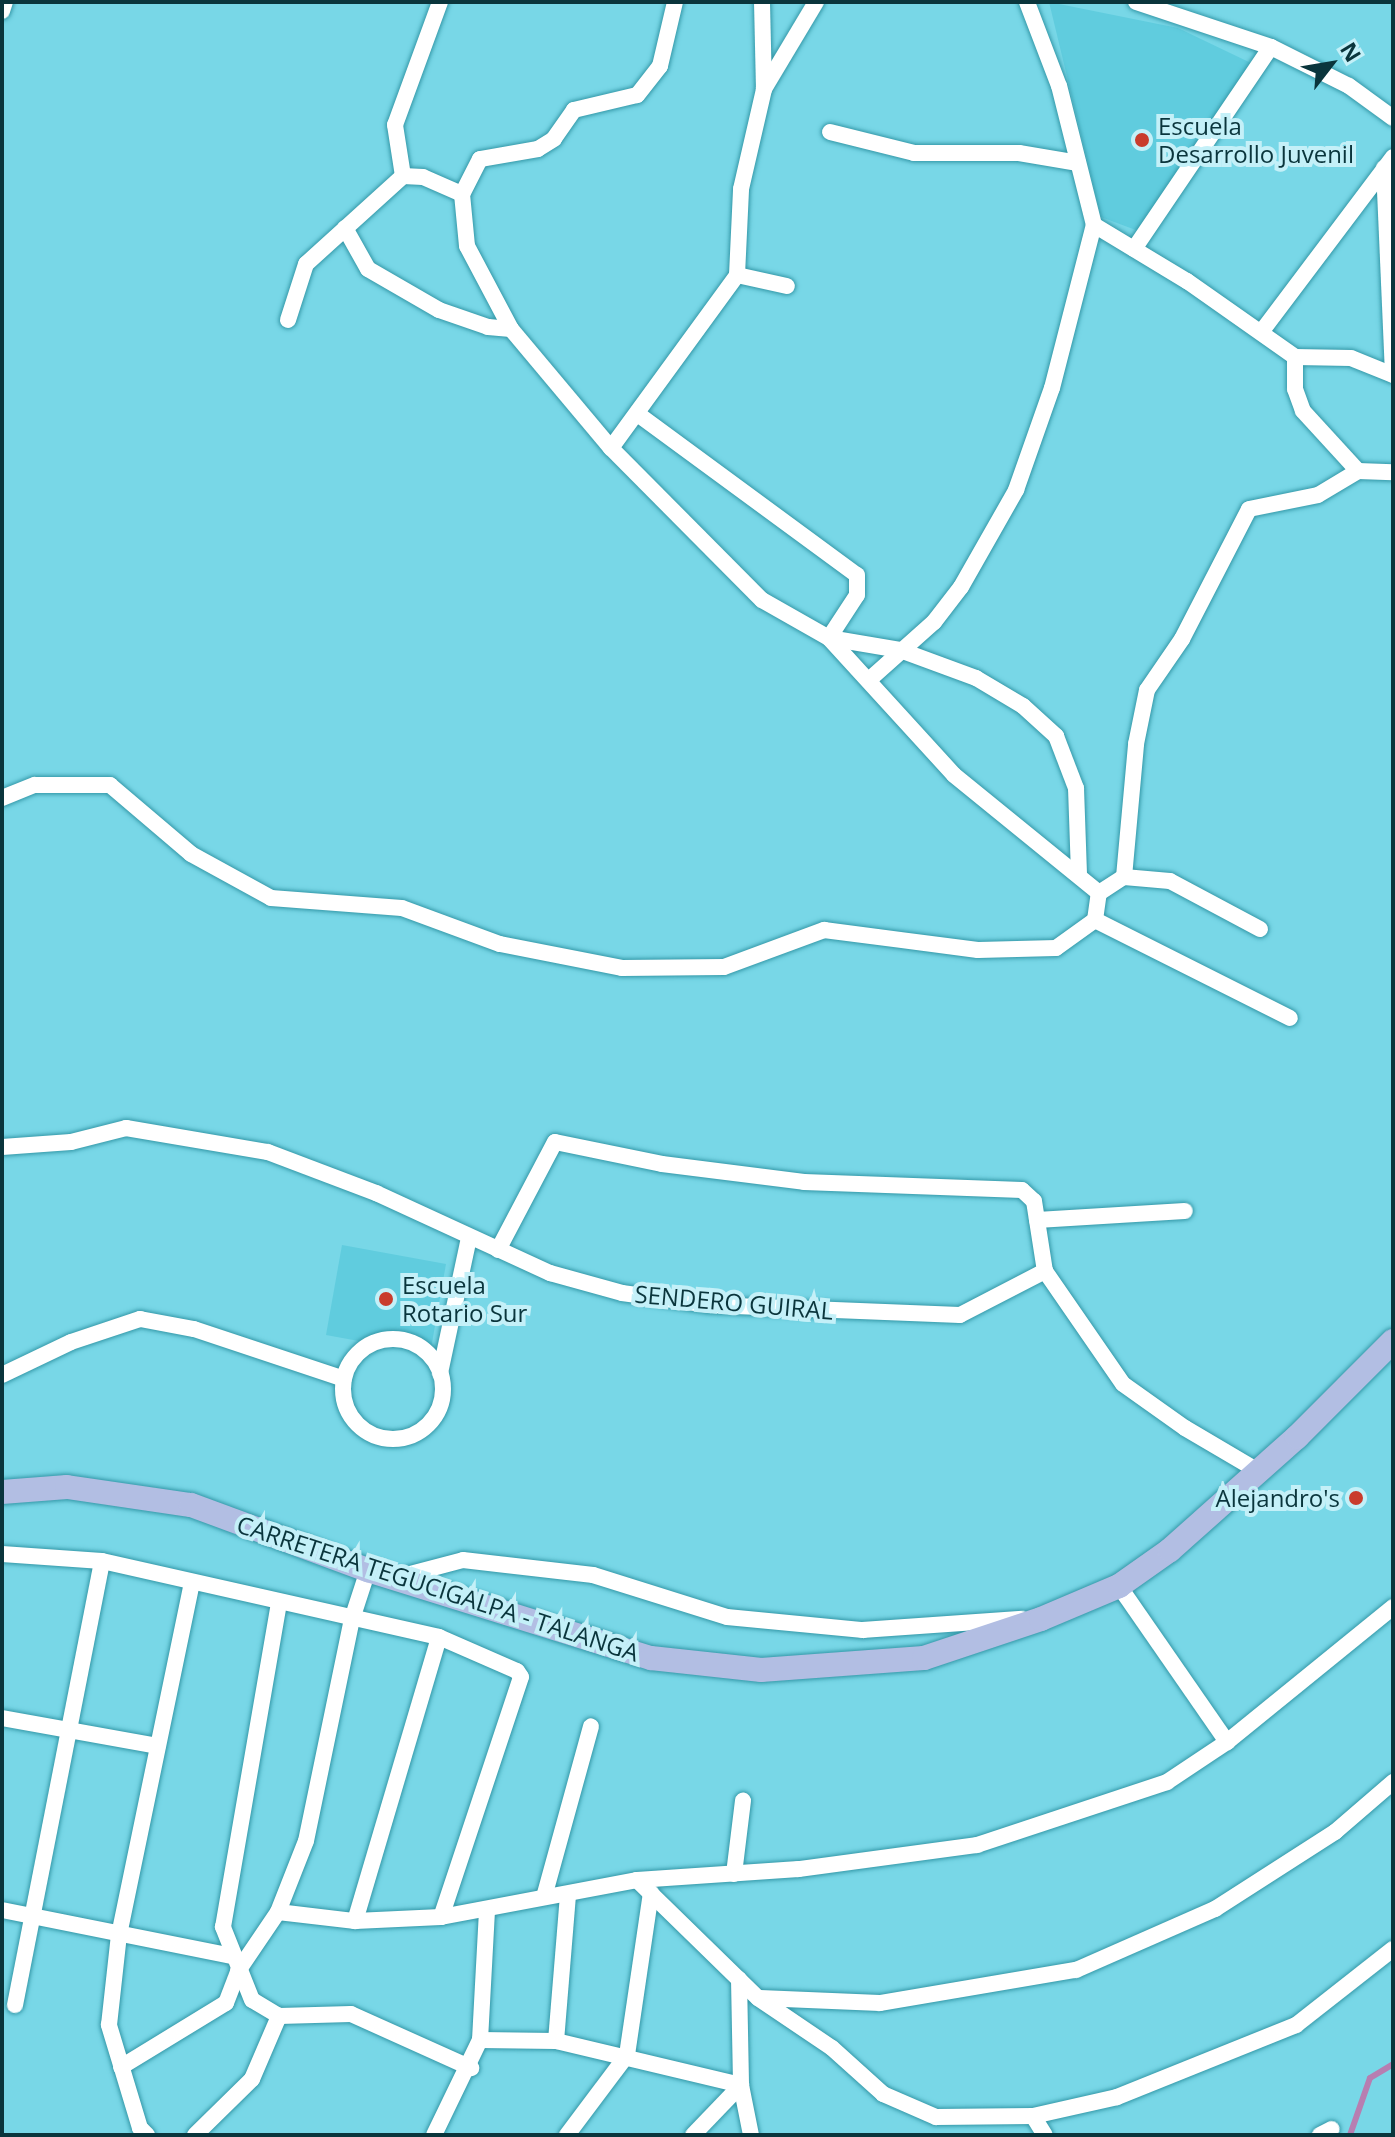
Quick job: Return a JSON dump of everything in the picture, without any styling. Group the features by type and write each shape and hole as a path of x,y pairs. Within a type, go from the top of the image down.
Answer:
{"main road":[{"name":"CARRETERA TEGUCIGALPA - TALANGA","path":"2,1492 67,1487 191,1505 368,1570 651,1658 761,1670 924,1658 1041,1619 1119,1586 1170,1550 1258,1471 1393,1341"}],"street":[{"path":"2,11 5,2"},
{"path":"403,176 395,125 440,2"},
{"path":"675,2 660,66 637,95 574,110 554,139 538,149 480,159 462,194 467,246 511,329 611,448 762,600 829,638 870,679 954,775 1099,893"},
{"path":"611,448 639,415 737,275 741,189 764,89 762,2"},
{"path":"764,89 816,2"},
{"path":"870,679 934,622 961,587 1016,490 1052,388 1094,225 1059,86 1027,2"},
{"path":"1136,2 1271,47 1349,86 1393,118"},
{"path":"1134,249 1271,47"},
{"path":"830,132 914,153 1019,153 1078,163"},
{"path":"1094,225 1262,331 1295,357 1351,358 1393,375 1389,163"},
{"path":"1262,331 1389,163"},
{"path":"288,320 306,264 403,176 423,177 462,194"},
{"path":"345,228 368,269 439,310 488,327 511,329"},
{"path":"737,275 787,286"},
{"path":"1295,357 1295,389 1303,411 1358,471"},
{"path":"639,415 857,575 857,595 829,638"},
{"path":"1124,877 1136,744 1147,690 1182,639 1242,518 1262,504 1318,495 1358,471 1393,472"},
{"path":"829,638 900,650 976,678 1023,706 1056,736 1076,788 1079,874"},
{"path":"2,798 35,785 110,785 191,854 271,898 402,908 500,944 622,968 724,967 824,930 978,950 1056,948 1095,920 1099,893 1124,877 1170,881 1260,929"},
{"path":"1095,920 1290,1018"},
{"name":"SENDERO GUIRAL","path":"2,1147 71,1142 126,1128 268,1152 376,1193 550,1273 622,1293 710,1305 960,1315 1045,1271"},
{"path":"498,1250 555,1142 662,1164 804,1182 1022,1190 1034,1201 1045,1271 1123,1384 1258,1471"},
{"path":"1037,1220 1185,1211"},
{"path":"440,1373 421,1347 389,1339 360,1351 344,1379 347,1409 367,1431 396,1438 411,1435 434,1417 441,1403 440,1373 469,1238"},
{"path":"2,1375 71,1342 140,1319 194,1329 344,1379"},
{"path":"3,1559 102,1561 439,1637 521,1677 441,1917"},
{"path":"395,1578 463,1560 593,1575 727,1617 863,1630 1041,1619"},
{"path":"15,2005 102,1561"},
{"path":"121,2067 226,2003 235,1964 278,1912 306,1841 352,1619 368,1570"},
{"path":"140,2133 109,2025 119,1935 192,1583"},
{"path":"1119,1586 1227,1742"},
{"path":"279,1603 223,1927 235,1964 252,2000 279,2016 351,2014 471,2068"},
{"path":"278,1912 355,1921 441,1917 487,1911 637,1880 734,1874 977,1845 1167,1782 1227,1742 1393,1607"},
{"path":"355,1921 439,1637"},
{"path":"2,1718 158,1746"},
{"path":"544,1897 591,1726"},
{"path":"758,1998 880,2003 1076,1970 1215,1909 1335,1832 1393,1782"},
{"path":"734,1874 743,1801"},
{"path":"637,1880 758,1998 832,2048 883,2094 919,2113 1033,2116 1117,2097 1296,2025 1393,1949"},
{"path":"567,2135 627,2055 651,1893"},
{"path":"556,2041 568,1894"},
{"path":"2,1910 235,1964"},
{"path":"434,2135 471,2068 480,2040 487,1911"},
{"path":"739,1979 741,2085 751,2135"},
{"path":"195,2135 252,2079 279,2016"},
{"path":"480,2040 556,2041 627,2055 741,2085"},
{"path":"693,2135 741,2085"},
{"path":"1033,2116 1045,2135"}],"shaded area":[{"name":"Escuela Desarrollo Juvenil","path":"1049,2 1178,28 1253,64 1141,232 1101,217"},
{"name":"Escuela Rotario Sur","path":"342,1245 446,1264 430,1354 326,1335"}],"waterway":[{"path":"1350,2135 1370,2078 1393,2064"}],"place":[{"name":"Escuela Desarrollo Juvenil","path":"1142,140"},
{"name":"Escuela Rotario Sur","path":"386,1299"},
{"name":"Alejandro's","path":"1356,1498"}]}
